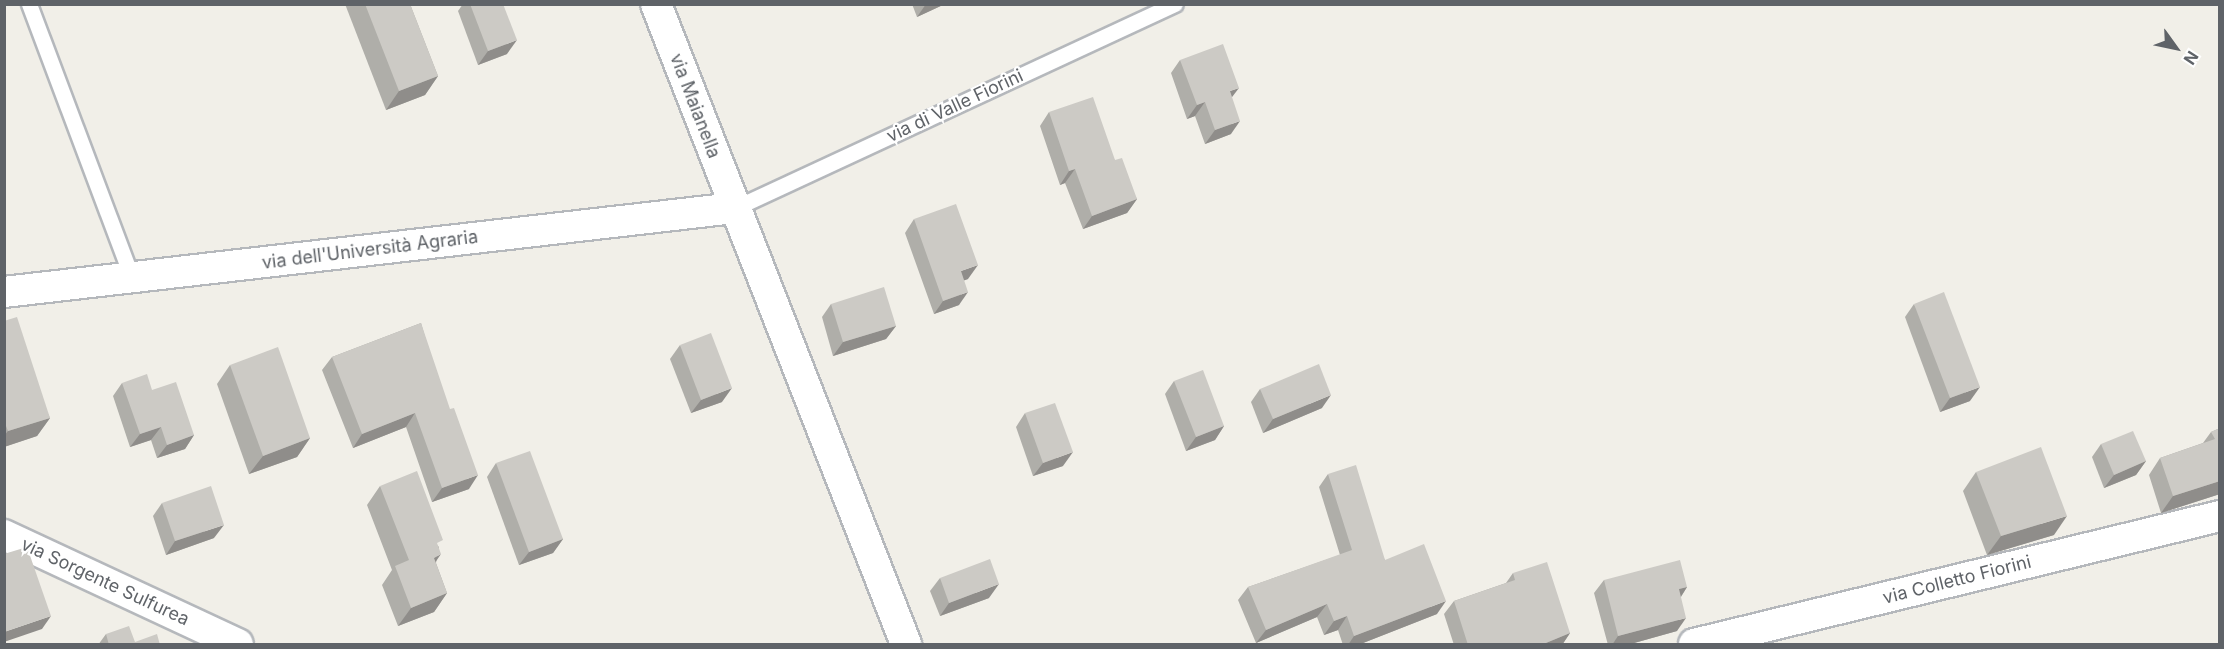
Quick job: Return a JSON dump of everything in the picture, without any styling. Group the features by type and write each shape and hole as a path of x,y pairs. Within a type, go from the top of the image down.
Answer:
{"street":[{"name":"via Maianella","path":"656,4 906,645"},
{"name":"via dell'Università Agraria","path":"4,292 735,208"},
{"name":"via Colletto Fiorini","path":"1694,645 2220,516"},
{"name":"via Sorgente Sulfurea","path":"4,535 238,645"}],"lane":[{"path":"29,4 132,278"},
{"name":"via di Valle Fiorini","path":"735,208 1175,4"}],"building":[{"path":"365,4 410,4 438,76 399,91"},
{"path":"470,4 503,4 517,40 488,51"},
{"path":"1223,44 1239,88 1230,91 1240,121 1215,130 1205,102 1197,105 1180,60"},
{"path":"1093,97 1115,160 1122,158 1137,199 1092,216 1075,169 1069,171 1049,112"},
{"path":"956,204 978,265 961,271 968,292 943,301 914,219"},
{"path":"884,287 896,326 843,342 831,304"},
{"path":"1944,292 1980,387 1950,398 1914,304"},
{"path":"17,317 50,418 8,431 4,421 4,321"},
{"path":"421,323 450,409 454,408 478,475 442,488 415,413 362,434 332,357"},
{"path":"711,333 732,388 701,400 680,345"},
{"path":"278,347 310,438 263,456 230,365"},
{"path":"1319,364 1331,395 1273,419 1260,389"},
{"path":"1203,370 1224,426 1196,437 1174,381"},
{"path":"147,374 152,390 176,382 194,435 167,445 161,427 140,434 122,383"},
{"path":"1055,403 1073,452 1043,463 1025,413"},
{"path":"2220,428 2220,481 2173,496 2160,458 2215,439 2211,432"},
{"path":"2133,431 2146,461 2114,475 2101,444"},
{"path":"2041,447 2067,516 2001,536 1976,472"},
{"path":"530,451 563,539 529,552 496,463"},
{"path":"1356,465 1385,560 1424,544 1446,601 1354,636 1347,616 1334,621 1327,604 1266,630 1248,587 1352,550 1328,474"},
{"path":"417,471 443,540 437,543 441,554 434,558 447,593 411,608 395,566 409,560 380,486"},
{"path":"211,486 224,525 175,541 162,503"},
{"path":"27,547 51,616 4,632 4,554"},
{"path":"990,559 999,584 949,603 940,578"},
{"path":"1680,560 1687,587 1679,589 1686,618 1618,636 1604,580"},
{"path":"1547,562 1570,633 1541,645 1468,645 1454,601 1515,580 1513,573"},
{"path":"129,626 135,642 157,634 160,645 109,645 106,634"}]}
